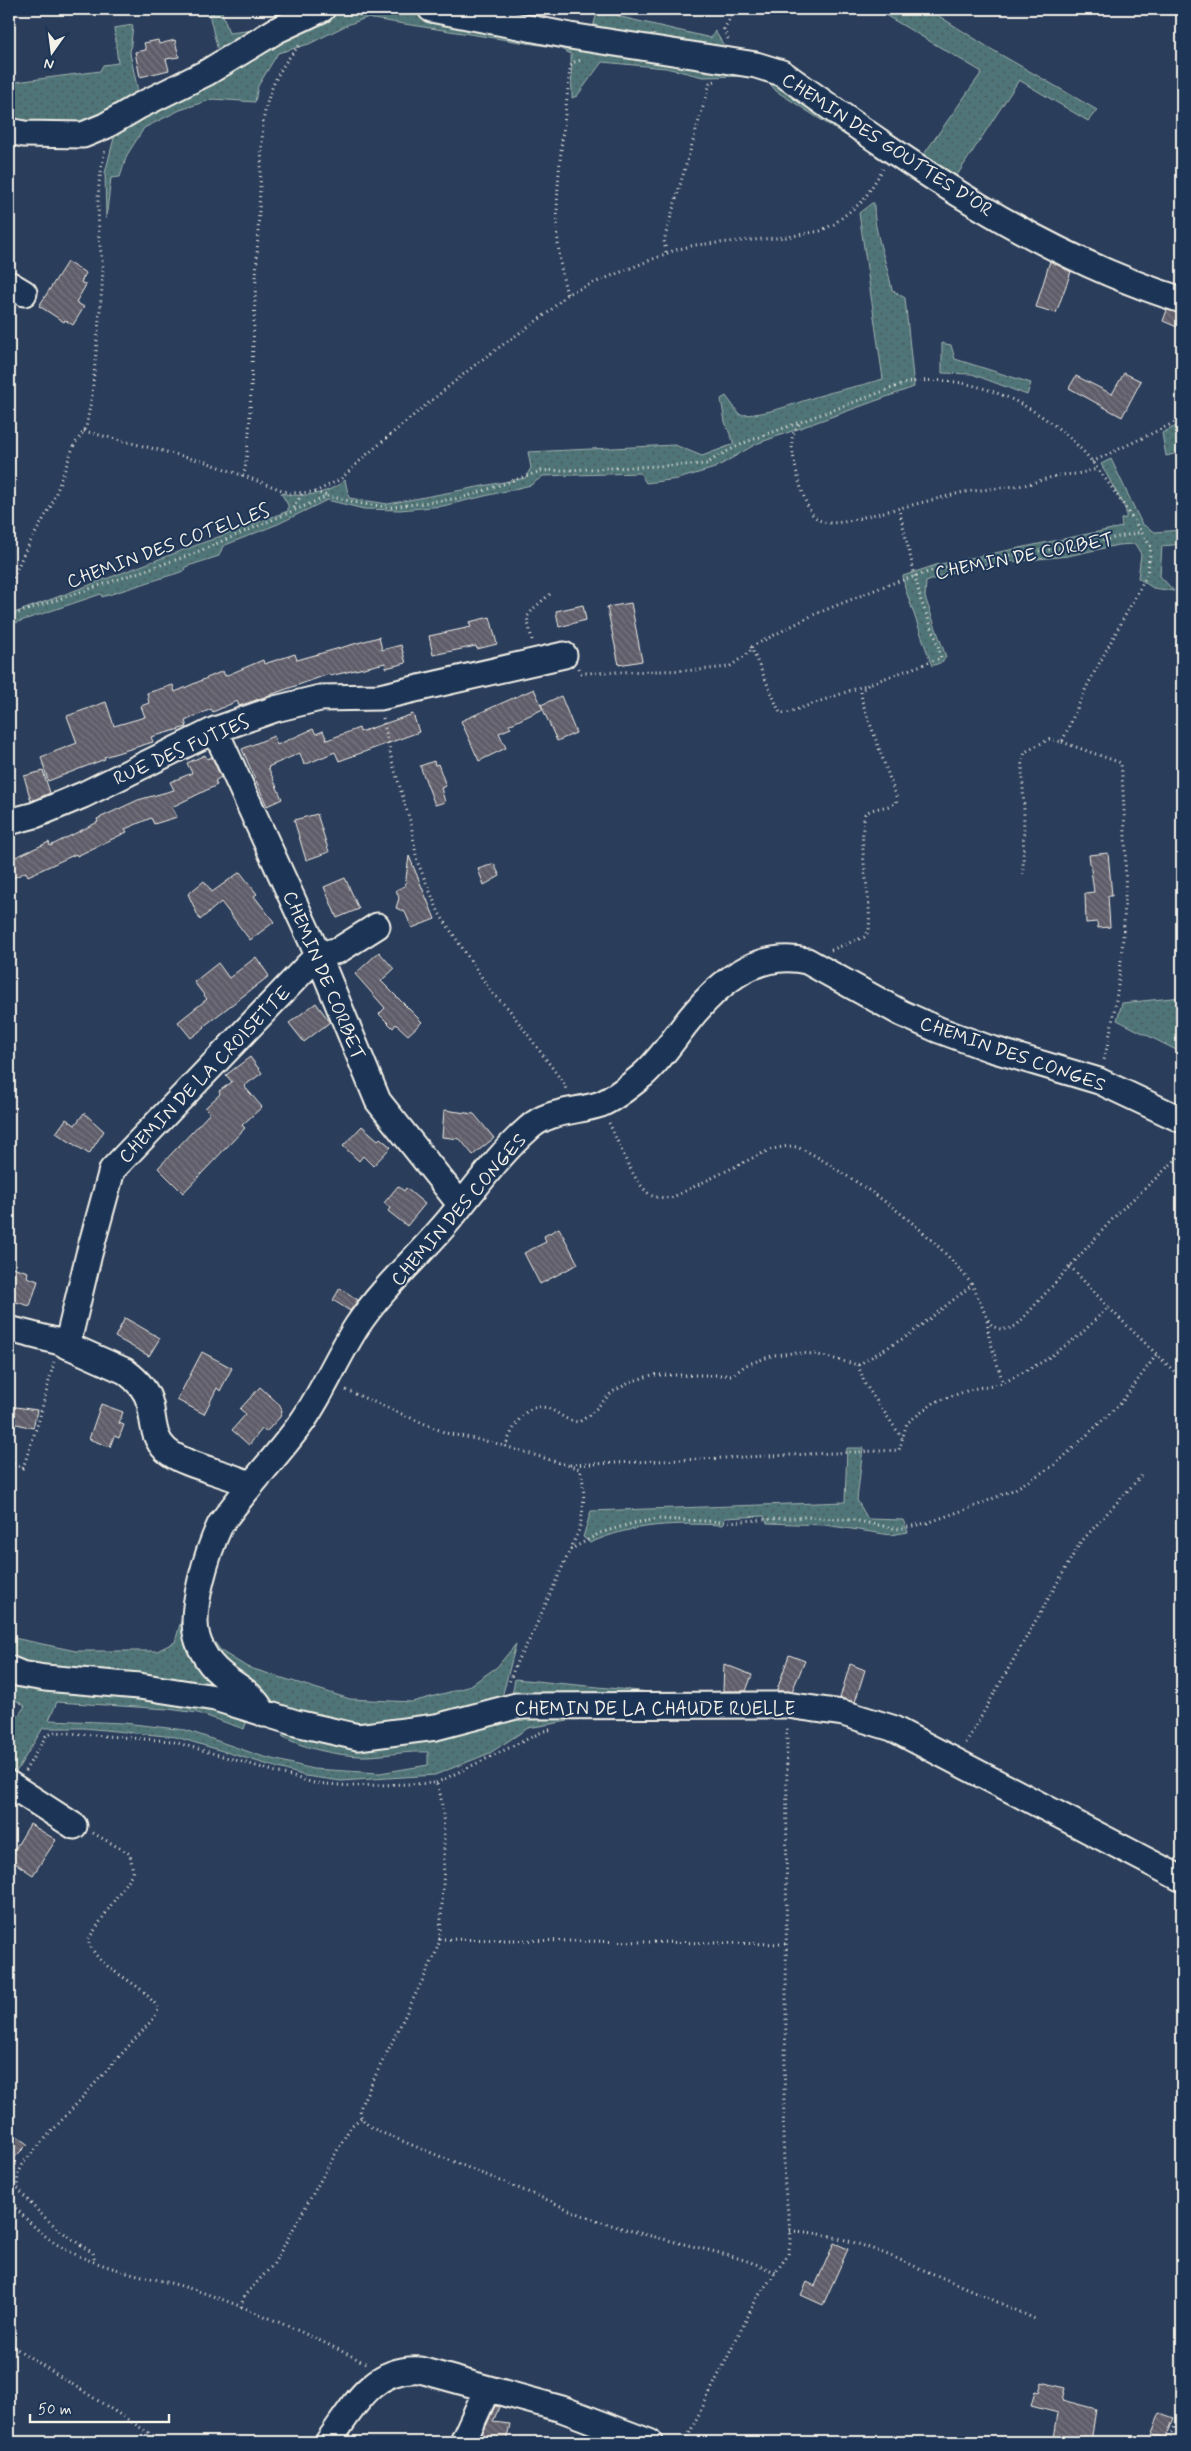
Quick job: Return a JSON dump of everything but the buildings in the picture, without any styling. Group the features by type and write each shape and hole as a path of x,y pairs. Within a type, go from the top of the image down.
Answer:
{"street":[{"path":"9,131 24,134 82,135 104,126 139,106 206,73 278,30 322,9"},
{"name":"CHEMIN DES GOUTTES D'OR","path":"431,9 514,26 735,63 782,73 969,201 1032,236 1104,270 1154,292 1182,300"},
{"name":"RUE DES FUTIES","path":"9,822 35,815 83,795 215,730 275,710 320,698 380,697 561,660"},
{"name":"CHEMIN DE CORBET","path":"215,730 318,955 378,1101 460,1204"},
{"path":"318,955 339,950 376,926"},
{"name":"CHEMIN DE LA CROISETTE","path":"64,1344 112,1170 318,955"},
{"name":"CHEMIN DES CONGES","path":"264,1714 256,1699 224,1677 211,1664 197,1637 198,1599 215,1536 228,1514 302,1421 358,1325 409,1262 449,1220 485,1174 531,1126 556,1114 600,1104 643,1075 671,1045 699,1007 729,978 741,970 756,963 782,958 796,959 813,964 863,994 939,1030 988,1048 1099,1081 1182,1120"},
{"path":"9,1329 64,1344 125,1371 133,1377 146,1393 150,1403 154,1432 166,1450 181,1459 251,1485"},
{"name":"CHEMIN DE LA CHAUDE RUELLE","path":"9,1669 21,1674 45,1678 184,1692 215,1698 296,1723 358,1736 436,1726 516,1706 784,1720 812,1707 874,1720 1182,1879"},
{"path":"14,1787 74,1826"},
{"path":"328,2442 364,2394 384,2376 400,2370 420,2370 562,2409 649,2442"},
{"path":"463,2442 487,2389"}],"path":[{"path":"666,252 664,240 710,83 718,80 743,56 725,36 724,29 735,9"},
{"path":"1179,9 1182,12"},
{"path":"242,476 245,470 249,434 263,122 266,102 273,83 289,56 308,38"},
{"path":"567,294 559,253 557,206 570,67 574,62 583,59"},
{"path":"9,588 24,553 52,504 74,445 84,431 92,395 103,268 99,238 98,202 99,183 107,138 104,126"},
{"path":"315,492 341,479 364,457 433,399 480,361 549,312 567,294 666,252 695,245 787,237 820,231 834,224 863,201 873,187 892,150"},
{"path":"84,431 166,450 278,490 302,493 315,492 363,504 391,507 462,498 541,471 707,464 718,456 746,442 903,384 928,380 977,387 1035,411 1067,436 1092,462 1151,547 1147,575 1086,688 1062,742"},
{"path":"1092,462 1182,419"},
{"path":"799,424 793,433 792,446 805,502 814,516 823,522 831,524 900,509 964,492 1025,485 1059,475 1078,474 1097,469"},
{"path":"294,510 302,493"},
{"name":"CHEMIN DES COTELLES","path":"9,616 190,555 328,496"},
{"path":"751,647 780,713 787,713 941,658 936,638 920,601 900,509"},
{"name":"CHEMIN DE CORBET","path":"561,660 581,673 699,670 729,667 750,652 751,647 813,615 887,585 941,568 977,560 1081,545 1142,532"},
{"path":"550,594 527,617 532,642 561,660"},
{"path":"813,964 832,949 864,936 869,931 864,869 863,823 865,814 873,808 888,808 896,803 896,796 862,701 861,691 869,684"},
{"path":"380,697 392,761 411,824 417,861 439,913 492,993 508,1008 565,1085 569,1111"},
{"path":"1023,874 1024,810 1022,764 1024,752 1049,740 1062,742 1120,763 1126,850 1123,960 1115,1016 1099,1081"},
{"path":"600,1104 636,1178 648,1194 655,1197 670,1198 770,1150 783,1146 795,1147 809,1152 873,1192 928,1238 958,1267 972,1285 981,1299 987,1320 989,1338 1003,1383"},
{"path":"987,1320 996,1328 1002,1329 1016,1325 1118,1212 1182,1154"},
{"path":"1070,1266 1108,1307 1182,1379"},
{"path":"505,1447 519,1419 532,1409 547,1408 560,1417 579,1422 591,1414 612,1392 633,1381 652,1375 733,1375 746,1365 765,1358 793,1353 815,1354 858,1365 910,1336 972,1285"},
{"path":"570,1465 899,1450 907,1423 935,1402 972,1389 1003,1383 1044,1361 1080,1335 1108,1307"},
{"path":"9,1462 23,1468 64,1344"},
{"path":"570,1550 600,1533 634,1523 659,1519 726,1522 805,1517 854,1520 897,1529 927,1523 987,1501 1015,1488 1056,1464 1121,1403 1156,1354"},
{"path":"858,1365 865,1384 902,1438"},
{"path":"324,1381 446,1433 505,1447 580,1469 584,1481 584,1511 579,1530 530,1638 518,1659 508,1686 506,1708"},
{"path":"956,1761 1080,1543 1141,1476"},
{"path":"685,2442 756,2298 766,2282 776,2274 788,2255 791,2238 785,2188 783,2136 785,1944 784,1720"},
{"path":"14,1787 46,1736 55,1732 171,1741 314,1782 351,1786 436,1783 544,1731 559,1728"},
{"path":"436,1783 441,1790 444,1840 439,1939 435,1955 362,2103 359,2111 361,2118 380,2132 550,2201 578,2215 716,2252 764,2268 776,2274"},
{"path":"74,1826 95,1834 130,1854 133,1872 88,1940 92,1953 109,1968 144,1992 158,2008 154,2018 24,2162 18,2174 17,2187 31,2207 62,2233 93,2253 95,2262"},
{"path":"439,1939 785,1944"},
{"path":"241,2307 244,2296 273,2265 351,2126 361,2118"},
{"path":"9,2202 34,2227 63,2248 95,2262 168,2282 241,2307 343,2351 377,2369 384,2376"},
{"path":"790,2231 810,2231 833,2236 883,2253 1035,2319"},
{"path":"9,2344 163,2442"},
{"path":"1168,2442 1182,2411"}],"green space":[{"path":"213,9 221,9 229,33 263,29 263,23 285,15 285,9 307,9 219,55 209,14 214,13"},
{"path":"371,9 446,17 778,77 882,152 879,157 776,91 767,80 750,76 703,77 666,68 602,62 577,96 572,98 571,54 559,48 366,18 347,25 309,44 278,53 258,86 255,102 213,99 180,110 144,128 127,155 120,177 111,178 106,219 105,173 115,134 327,13"},
{"path":"598,9 618,9 617,16 711,38 715,31 723,44 736,56 592,31"},
{"path":"875,9 928,9 991,49 1097,110 1088,121 1019,80 952,183 919,161 982,72"},
{"path":"133,25 130,53 139,96 85,125 9,125 9,79 16,82 100,71 103,65 118,63 114,28"},
{"path":"874,203 876,225 892,290 905,298 914,387 756,444 715,468 678,479 646,483 640,473 543,476 531,485 443,506 400,510 364,509 327,500 278,524 223,546 219,556 185,567 184,571 102,597 101,594 9,625 9,615 288,511 288,505 281,493 314,494 330,489 345,480 349,498 388,504 525,478 531,468 528,452 675,445 702,456 734,444 725,422 721,399 726,396 740,415 750,415 778,409 883,379 859,213"},
{"path":"942,343 951,345 955,359 1031,383 1027,395 972,374 942,373"},
{"path":"1182,423 1182,452 1166,456 1162,433"},
{"path":"1111,459 1142,524 1155,532 1182,530 1182,544 1162,546 1160,576 1174,591 1153,588 1138,578 1141,554 1135,544 1118,545 1068,556 969,566 926,582 925,597 946,657 942,662 932,666 905,588 903,576 936,565 1122,527 1121,519 1126,518 1126,510 1101,464"},
{"path":"1182,997 1182,1053 1117,1020 1122,1003"},
{"path":"847,1448 863,1448 857,1500 868,1519 903,1520 908,1532 891,1535 825,1525 767,1523 764,1516 725,1518 723,1525 689,1524 639,1528 606,1536 590,1543 583,1537 591,1511 845,1502"},
{"path":"185,1607 230,1687 42,1668 9,1657 9,1637 76,1651 157,1651 175,1642"},
{"path":"208,1633 221,1651 247,1667 350,1699 412,1702 468,1687 497,1667 516,1644 501,1701 460,1714 363,1728 331,1724 272,1703 222,1666"},
{"path":"9,1672 205,1703 248,1718 244,1729 198,1713 168,1709 57,1702 49,1720 124,1723 186,1730 261,1756 313,1769 380,1773 428,1765 428,1752 369,1756 336,1754 291,1741 282,1736 288,1729 358,1745 509,1714 564,1717 568,1721 528,1728 490,1753 435,1775 341,1781 305,1776 176,1737 84,1728 43,1728 11,1780 9,1778 9,1729 25,1706 9,1696"},
{"path":"515,1679 661,1693 662,1701 512,1695"}]}
